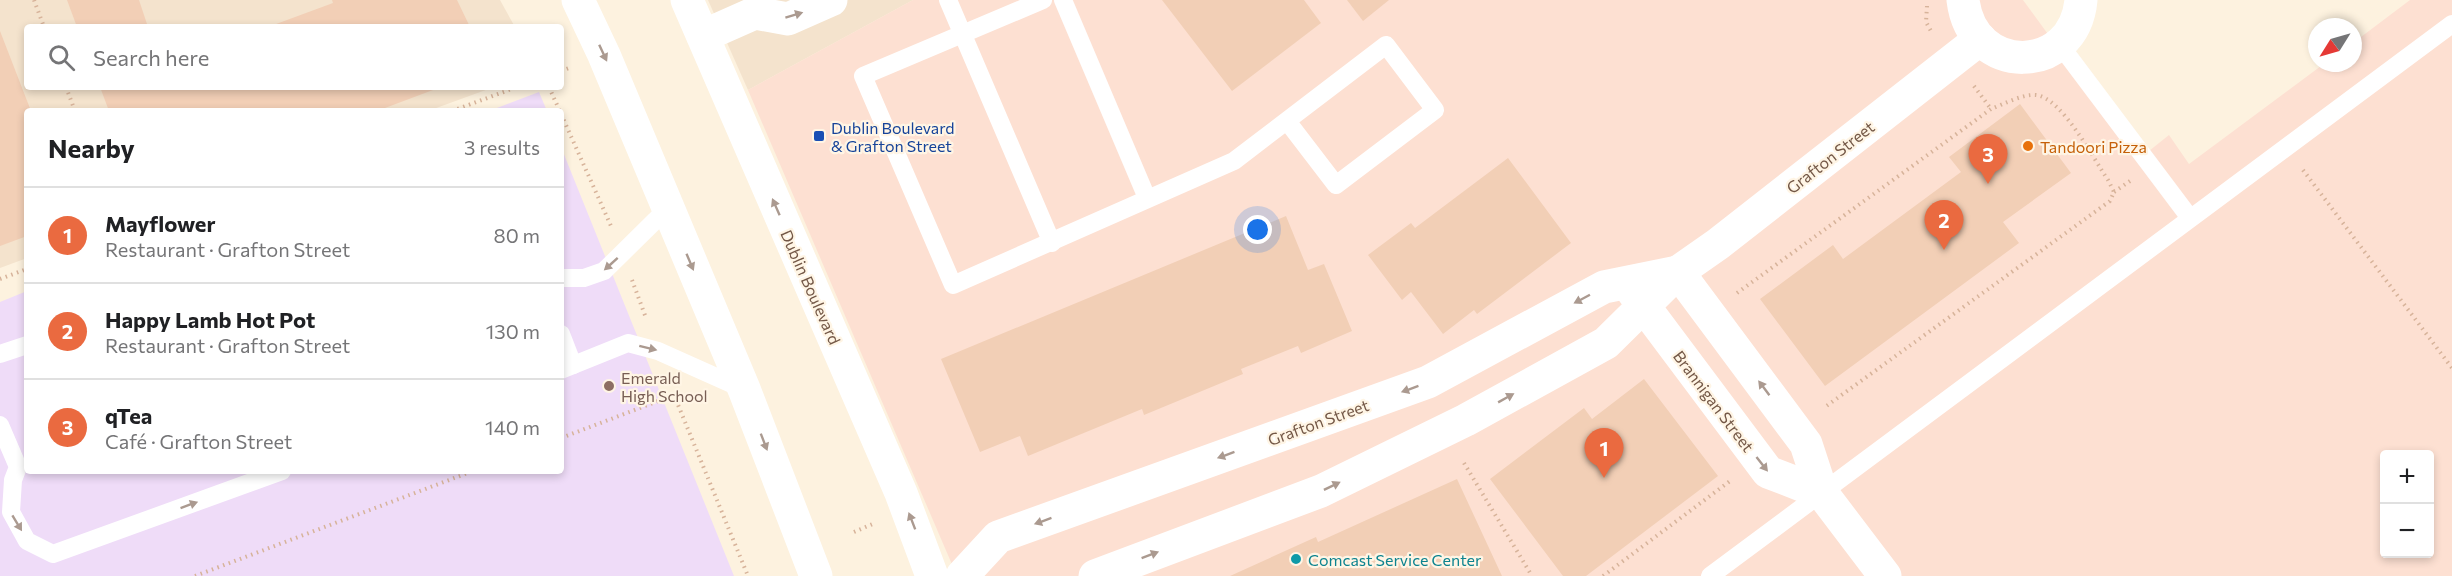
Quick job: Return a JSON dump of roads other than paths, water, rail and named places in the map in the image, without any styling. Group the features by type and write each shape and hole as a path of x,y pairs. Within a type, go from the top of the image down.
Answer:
{"street":[{"path":"578,0 604,55 744,389 816,576"},
{"name":"Dublin Boulevard","path":"687,0 901,493 933,576"},
{"path":"703,36 759,7 788,19 831,0"},
{"path":"1963,0 1965,17 1975,35 1989,48 2006,56 2025,58 2043,54 2060,45 2072,31 2080,13 2081,0"},
{"name":"Grafton Street","path":"962,576 998,537 1428,382 1604,287 1635,295 1678,272 1718,244 1980,39"},
{"path":"1678,272 1806,444 1822,493 1885,576"},
{"path":"1095,576 1321,491 1456,425 1606,343 1635,295"},
{"name":"Brannigan Street","path":"1635,295 1768,472 1822,493"}],"lane":[{"path":"948,0 1052,243"},
{"path":"1044,0 863,76 953,285 1234,161 1287,120 1386,45 1435,110 1336,185 1287,120"},
{"path":"1063,0 1147,198"},
{"path":"1710,576 2452,24"},
{"path":"2060,45 2190,218"},
{"path":"564,278 584,278 604,270 668,208"},
{"path":"564,350 567,367 628,343 658,351 744,389"},
{"path":"0,354 24,346"},
{"path":"0,425 23,465 14,480 10,512 27,541 53,554 274,474"}],"place":[{"name":"Dublin Boulevard & Grafton Street","path":"819,136"},
{"name":"Tandoori Pizza","path":"2028,146"},
{"name":"qTea","path":"1988,184"},
{"name":"Happy Lamb Hot Pot","path":"1944,250"},
{"name":"Emerald High School","path":"609,386"},
{"name":"Mayflower","path":"1604,478"},
{"name":"Comcast Service Center","path":"1296,559"}]}
